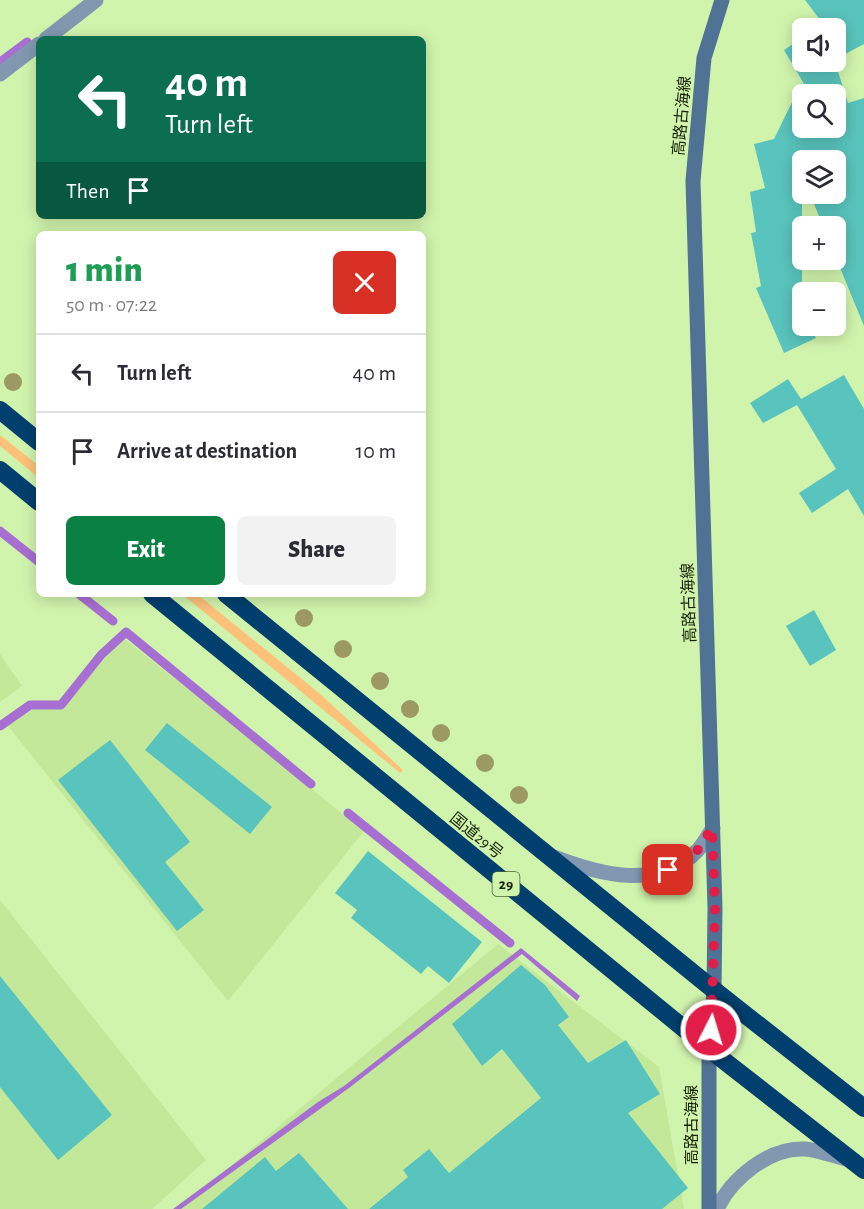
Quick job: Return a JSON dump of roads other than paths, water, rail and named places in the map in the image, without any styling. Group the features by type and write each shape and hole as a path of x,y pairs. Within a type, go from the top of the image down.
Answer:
{"highway":[{"path":"0,410 36,440"},
{"path":"0,470 36,500"},
{"name":"国道29号","path":"156,597 709,1049 858,1165"},
{"name":"国道29号","path":"230,597 714,990 864,1108"}],"main road":[{"name":"高路古海線","path":"709,1209 709,1049 714,990 712,828 693,181 704,58 722,0"}],"street":[{"path":"50,36 96,0"},
{"path":"0,74 36,46"},
{"path":"545,853 592,871 638,876 668,870 697,851 712,828"},
{"path":"717,1209 721,1200 749,1170 774,1154 804,1149 858,1165"}],"waterway":[{"path":"0,62 27,42"},
{"path":"0,531 36,560"},
{"path":"83,597 113,621"},
{"path":"126,632 311,784"},
{"path":"0,726 30,705 61,705 101,655 125,633"},
{"path":"348,813 510,943"}]}
